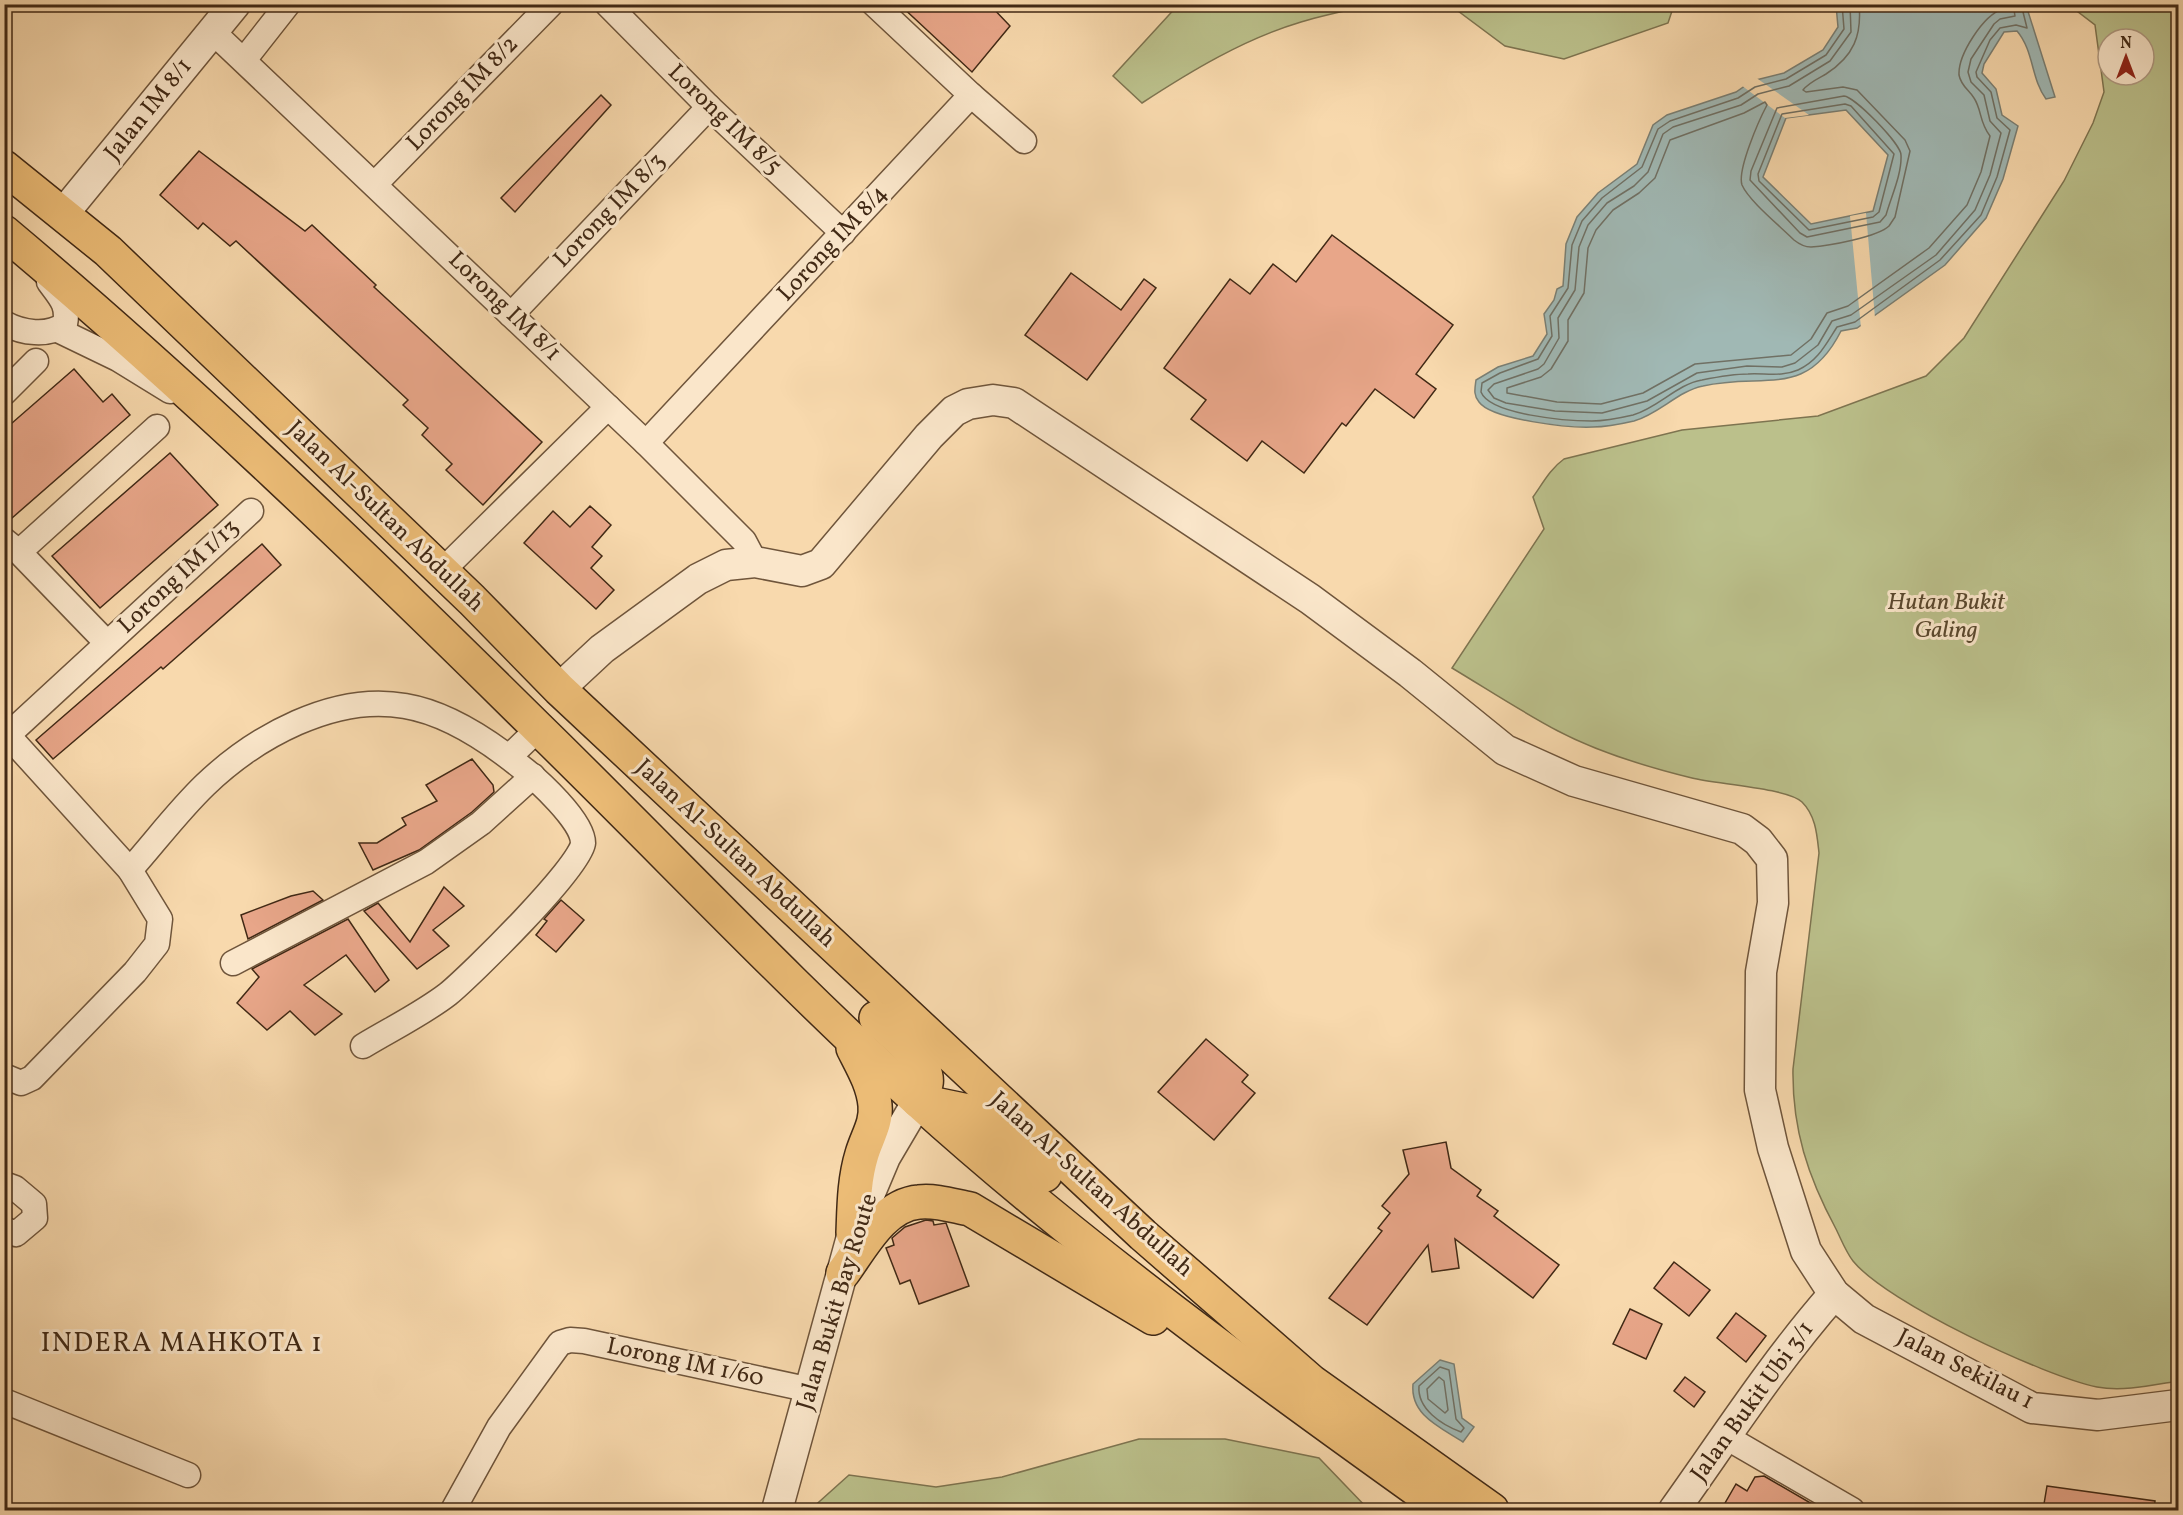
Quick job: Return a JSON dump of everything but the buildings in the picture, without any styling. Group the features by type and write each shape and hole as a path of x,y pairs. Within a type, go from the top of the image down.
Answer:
{"main road":[{"name":"Jalan Al-Sultan Abdullah","path":"4,167 108,251 559,689 1056,1155 1307,1395 1445,1510"},
{"name":"Jalan Al-Sultan Abdullah","path":"16,242 223,424 539,728 678,869 918,1101"},
{"path":"559,689 646,793 721,869 910,1050 926,1071 927,1083 918,1101 973,1112 1102,1226 1307,1395"},
{"path":"844,1030 870,1082 875,1105 874,1121 862,1154 854,1188 854,1233"},
{"path":"843,1273 879,1225 893,1212 918,1202 970,1209 1307,1395"},
{"name":"Jalan Al-Sultan Abdullah","path":"1307,1395 1492,1510"}],"street":[{"name":"Jalan IM 8/1","path":"63,214 235,4"},
{"path":"244,60 288,4"},
{"name":"Lorong IM 8/2","path":"375,184 550,4"},
{"name":"Lorong IM 8/5","path":"607,4 709,107 843,233"},
{"path":"874,4 1024,141"},
{"name":"Lorong IM 8/1","path":"213,32 646,443 744,541 755,562"},
{"name":"Lorong IM 8/4","path":"646,443 971,95"},
{"name":"Lorong IM 8/3","path":"511,315 709,107"},
{"path":"4,323 21,330 42,333 58,330 65,324 68,313 66,305 16,242"},
{"path":"58,330 117,359 223,424"},
{"path":"4,393 36,361"},
{"name":"Jalan Sekilau 1","path":"559,689 602,649 698,579 726,565 755,562 802,571 821,564 929,436 954,411 968,404 993,400 1014,403 1310,599 1410,673 1505,750 1574,782 1742,829 1758,841 1772,859 1773,903 1761,972 1760,1090 1773,1148 1806,1251 1834,1294 1864,1319 2032,1408 2098,1415 2178,1405"},
{"path":"441,572 608,407"},
{"path":"107,643 12,546 157,427"},
{"name":"Lorong IM 1/13","path":"7,733 251,511"},
{"path":"130,870 205,785 256,744 275,733 331,711 372,704 415,708 457,725 508,757 533,776 578,825 583,843 577,856 554,886 470,976 445,996 363,1046"},
{"path":"508,757 539,728"},
{"path":"4,1076 21,1083 32,1078 135,972 157,944 160,919 130,870 7,733"},
{"path":"233,963 426,862 481,824 533,776"},
{"name":"Jalan Bukit Bay Route","path":"777,1510 854,1233 885,1157 918,1101"},
{"path":"4,1184 15,1188 34,1204 36,1218 16,1234 4,1229"},
{"name":"Jalan Bukit Ubi 3/1","path":"1674,1510 1809,1323 1834,1294"},
{"name":"Lorong IM 1/60","path":"453,1510 499,1426 560,1343 570,1340 584,1341 811,1390"},
{"path":"4,1401 188,1475"},
{"path":"1726,1437 1852,1510"}],"green space":[{"path":"1179,4 1372,5 1310,19 1259,37 1199,68 1142,103 1113,76"},
{"path":"1450,5 1674,5 1668,23 1564,59 1505,46"},
{"name":"Hutan Bukit Galing","path":"2069,5 2178,5 2178,1381 2117,1389 2097,1387 2041,1369 1968,1336 1898,1297 1871,1278 1853,1261 1846,1250 1810,1171 1799,1132 1793,1091 1793,1069 1819,853 1813,820 1807,807 1794,797 1782,793 1675,774 1606,752 1573,739 1545,724 1452,668 1544,529 1533,497 1551,472 1564,459 1682,430 1818,416 1926,376 1964,338 2064,181 2093,123 2104,92 2103,87 2156,87 2156,27 2096,27 2096,32 2095,25"},
{"path":"1139,1439 1225,1439 1319,1458 1369,1510 810,1510 849,1475 936,1487 1002,1477"}],"water":[{"path":"1836,5 2026,5 2055,97 2046,99 2041,91 2027,47 2017,31 2004,32 1984,64 1982,73 1996,89 2002,115 2018,126 2003,179 1986,218 1945,265 1857,328 1841,331 1828,353 1813,367 1798,375 1782,379 1725,382 1703,386 1685,393 1643,418 1603,426 1582,427 1532,422 1499,414 1479,402 1475,394 1476,380 1498,367 1533,356 1547,334 1544,314 1554,300 1557,289 1563,286 1566,244 1577,217 1598,193 1637,164 1653,125 1667,115 1736,92 1752,81 1784,73 1823,50 1838,27","holes":["1846,110 1888,155 1873,211 1811,224 1763,177 1786,118"]},
{"path":"1440,1360 1454,1364 1462,1418 1474,1427 1463,1442 1428,1419 1416,1404 1413,1395 1413,1384"}],"pier":[{"path":"1755,77 1809,115 1785,118 1741,85"},
{"path":"1866,213 1875,318 1861,328 1850,216"}],"district":[{"name":"INDERA MAHKOTA 1","path":"182,1344"}]}
